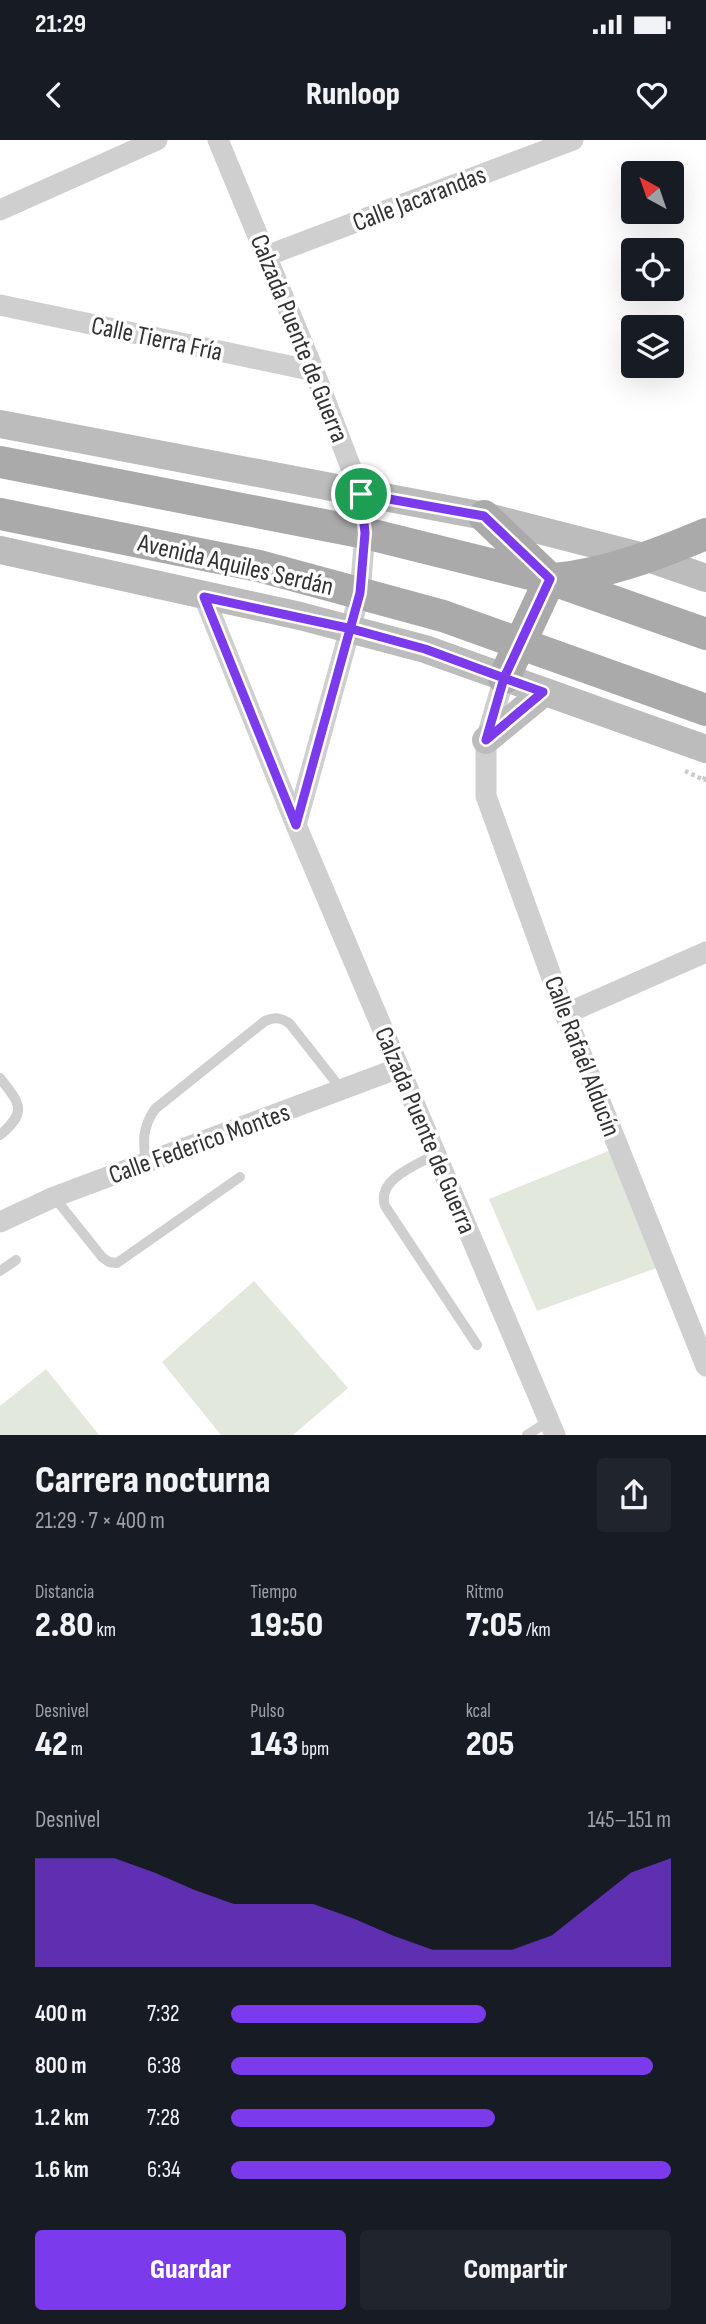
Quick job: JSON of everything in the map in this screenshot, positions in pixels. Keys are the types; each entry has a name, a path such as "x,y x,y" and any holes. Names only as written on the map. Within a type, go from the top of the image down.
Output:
{"main road":[{"name":"Avenida Aquiles Serdán","path":"0,462 365,533 550,579 706,634"},
{"name":"Avenida Aquiles Serdán","path":"0,514 259,566 443,616 706,710"},
{"path":"484,516 550,579 591,575 648,558 706,534"},
{"path":"504,678 550,579"}],"street":[{"path":"0,211 157,140"},
{"name":"Calzada Puente de Guerra","path":"218,140 314,371 361,494 365,533 360,593 296,825"},
{"name":"Calle Jacarandas","path":"266,256 573,140"},
{"name":"Calle Tierra Fría","path":"0,305 314,371"},
{"path":"0,424 484,516 648,558 706,578"},
{"name":"Avenida Aquiles Serdán","path":"0,550 120,574 204,597 352,629 425,649 706,749"},
{"name":"Calzada Puente de Guerra","path":"204,597 296,825 552,1428"},
{"name":"Calle Rafaél Alducín","path":"504,678 486,740 486,796 565,1014 706,1366"},
{"path":"486,740 543,692"},
{"path":"565,1014 706,952"},
{"name":"Calle Federico Montes","path":"0,1222 54,1197 400,1069"}],"lane":[{"path":"146,1163 143,1141 145,1125 155,1109 265,1021 283,1019 290,1024 342,1090"},
{"path":"0,1078 19,1108 18,1116 0,1135"},
{"path":"436,1154 391,1181 384,1188 382,1197 385,1206 477,1345"},
{"path":"54,1197 102,1256 109,1262 117,1263 240,1177"},
{"path":"0,1271 16,1260"},
{"path":"527,1435 552,1428"}],"shaded area":[{"path":"621,1146 665,1265 537,1311 489,1199"},
{"path":"254,1281 348,1388 293,1435 221,1435 162,1362"},
{"path":"46,1369 99,1435 0,1435 0,1406"}],"route":[{"path":"361,494 365,533 360,593 352,629 296,825 204,597 352,629 425,649 504,678 486,740 543,692 504,678 550,579 484,516 361,494"}]}
